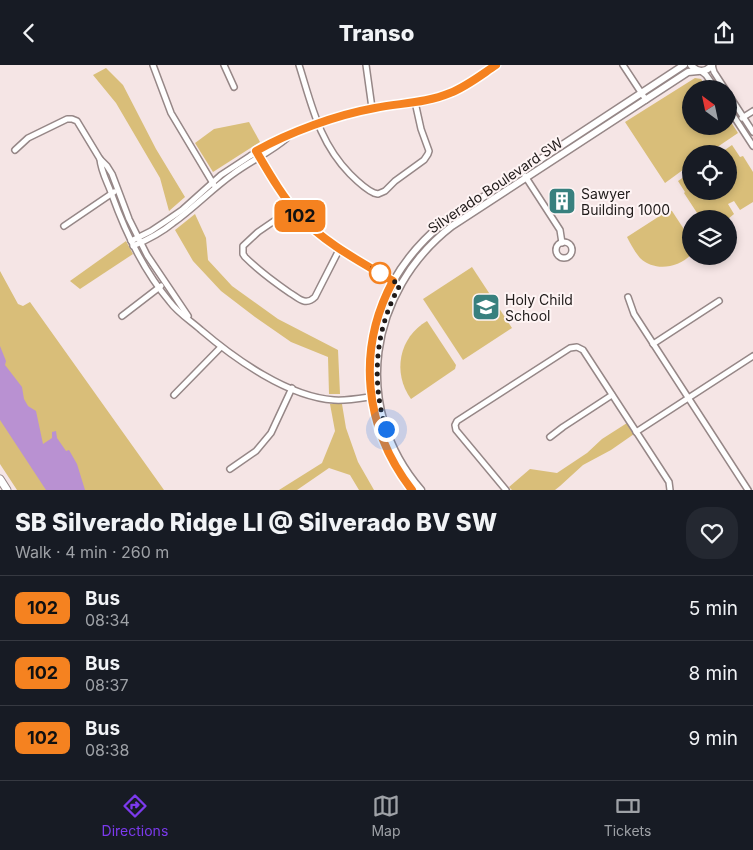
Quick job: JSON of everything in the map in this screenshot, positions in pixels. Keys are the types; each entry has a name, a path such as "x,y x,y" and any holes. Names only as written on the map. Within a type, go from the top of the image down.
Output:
{"main road":[{"path":"0,479 7,490"}],"street":[{"path":"154,65 178,127 214,185"},
{"path":"224,65 234,87"},
{"path":"299,65 317,124 331,151 343,167 361,184 378,194 424,160 428,154 429,151 421,129 415,102"},
{"path":"366,65 372,108"},
{"path":"132,244 155,235 174,223 214,185 234,173 275,141 350,113 432,99 450,93 463,87 496,65"},
{"path":"623,65 646,100"},
{"name":"Silverado Boulevard SW","path":"421,490 402,464 391,442 369,375 372,340 380,310 393,281 418,246 436,229 684,65"},
{"path":"691,65 706,75 710,80"},
{"path":"712,65 719,80"},
{"name":"Silverado Boulevard SW","path":"412,490 387,451 377,423 375,396 377,360 387,312 400,285 417,260 452,226 688,72 707,70 712,65"},
{"path":"738,109 753,132"},
{"path":"738,120 753,111"},
{"path":"15,150 31,136 67,119 75,120 100,159 107,166 129,219 147,255 191,321"},
{"path":"738,123 753,146"},
{"name":"Silverado Boulevard SW","path":"571,140 575,146"},
{"path":"258,154 278,188 293,208 318,233 400,285"},
{"path":"100,159 101,169 132,244 146,269 171,304 222,347 259,372 292,388 315,397 333,400 352,400 375,396"},
{"path":"522,171 560,231 562,243"},
{"path":"64,226 118,189"},
{"path":"293,208 258,232 244,246 243,254 259,270 276,284 299,298 304,301 310,301 315,297 340,248"},
{"path":"122,315 165,283"},
{"path":"628,297 634,314 748,490"},
{"path":"653,344 719,301"},
{"path":"174,395 222,347"},
{"path":"506,490 456,430 455,425 457,421 573,347 579,347 583,350 668,482 670,490"},
{"path":"636,432 753,356"},
{"path":"230,469 256,451 271,433 292,388"},
{"path":"550,437 612,395"}],"shaded area":[{"path":"106,68 123,85 156,149 185,197 169,211 160,178 116,103 93,75"},
{"path":"682,86 682,135 735,135 720,145 682,145 682,171 665,183 625,122"},
{"path":"249,122 260,142 213,172 195,143 214,129"},
{"path":"737,152 740,157 743,156 753,172 753,202 740,210 734,201 728,204 732,210 695,210 689,200 737,200"},
{"path":"682,178 682,187 678,181"},
{"path":"669,210 672,211 682,226 682,261 666,267 652,265 640,258 627,237"},
{"path":"195,214 206,238 208,260 232,286 278,319 338,350 340,394 329,394 328,357 291,342 255,317 221,291 193,261 175,230"},
{"path":"126,241 133,254 80,289 70,281"},
{"path":"472,267 512,328 463,360 423,299"},
{"path":"0,271 18,304 23,306 30,302 164,490 17,490 0,464"},
{"path":"427,321 456,365 455,369 411,399 405,389 402,378 401,356 410,336"},
{"path":"0,346 6,361 5,365 22,387 24,399 28,406 36,411 43,444 52,438 52,432 56,431 57,438 66,451 69,450 77,464 85,490 46,490 0,420"},
{"path":"330,404 342,404 346,428 358,462 374,490 359,490 350,475 329,468 297,490 279,490 322,463 335,431"},
{"path":"627,423 634,434 611,450 583,465 555,490 512,490 509,487 530,469 557,473 587,453 602,439"}],"bus line":[{"name":"102","path":"412,490 403,479 387,451 375,414 369,375 375,327 385,297 393,281 332,243 305,221 286,198 256,151 317,124 350,113 432,99 450,93 463,87 496,65"}],"place":[{"name":"Sawyer Building 1000","path":"562,201"},
{"name":"Holy Child School","path":"486,307"}],"route":[{"path":"380,273 372,268 400,285 387,312 377,360 378,395 386,429"}]}
